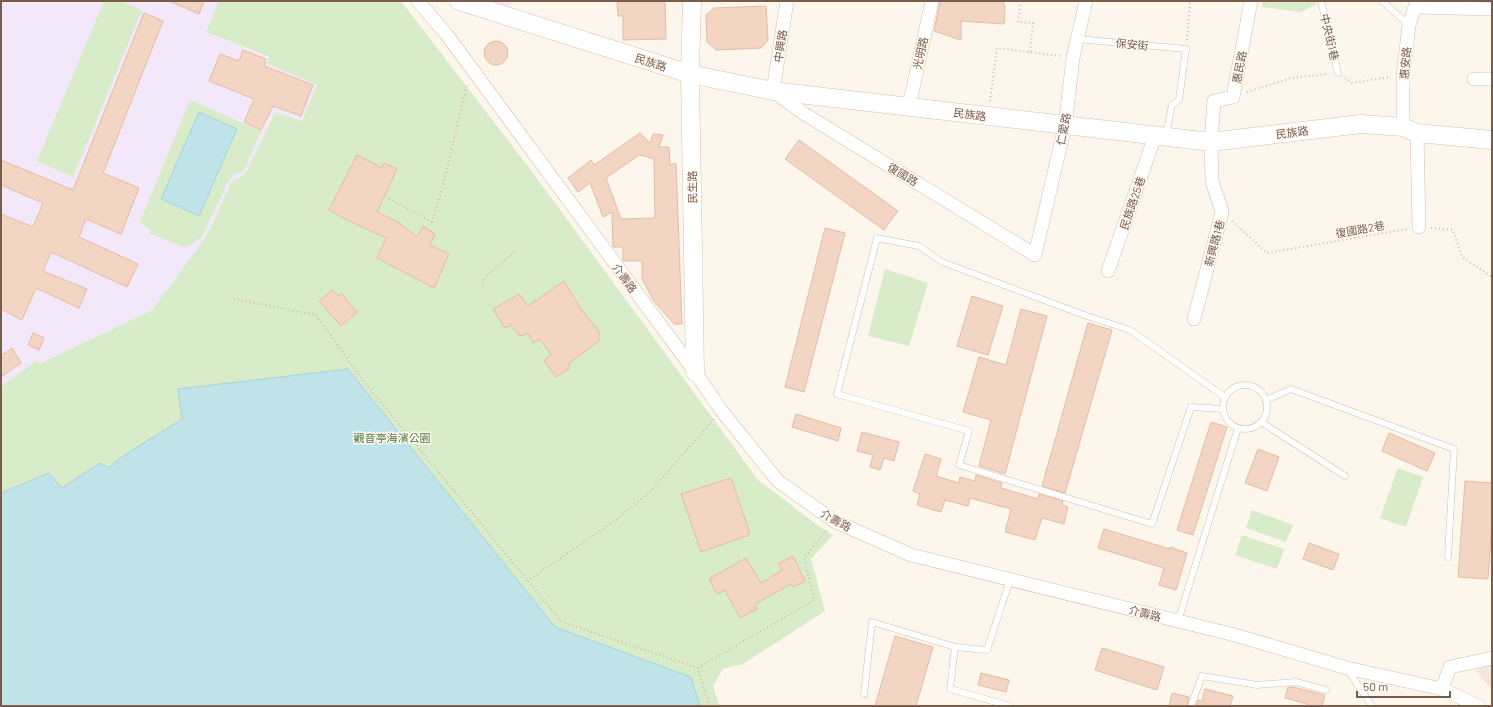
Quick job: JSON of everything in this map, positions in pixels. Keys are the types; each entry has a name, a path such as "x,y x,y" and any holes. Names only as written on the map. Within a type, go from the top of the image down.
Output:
{"street":[{"name":"介壽路","path":"418,1 447,35 695,372 721,410 778,481 834,521 911,555 1235,635 1347,668 1442,689 1478,706"},
{"name":"民族路","path":"459,1 690,74 773,91 1211,142 1361,124 1492,140"},
{"name":"民生路","path":"692,1 690,74 695,372"},
{"name":"中興路","path":"773,91 787,1"},
{"name":"光明路","path":"909,106 932,1"},
{"name":"仁愛路","path":"1035,255 1065,126 1073,58 1086,1"},
{"name":"惠民路","path":"1211,142 1214,100 1233,97 1251,1"},
{"name":"惠安路","path":"1416,4 1409,25 1403,75 1410,130 1419,227"},
{"path":"1416,4 1492,9"},
{"path":"1474,79 1492,79"},
{"name":"復國路","path":"773,91 803,113 1035,255"},
{"name":"民族路25巷","path":"1108,271 1161,137"},
{"name":"新興路1巷","path":"1194,319 1222,212 1212,181 1211,142"},
{"path":"1442,689 1450,667 1492,658"}],"lane":[{"name":"中央街1巷","path":"1322,1 1338,73"},
{"path":"1382,1 1409,25"},
{"name":"保安街","path":"1077,39 1186,49"},
{"path":"1161,137 1172,105 1180,100 1186,49"},
{"path":"1223,409 1191,407 1152,524 1095,508 959,465 969,431 837,394 877,238 919,246 942,262 1084,315 1130,330 1225,397"},
{"path":"1242,385 1256,388 1262,393 1266,400 1266,411 1261,422 1250,428 1238,428 1228,421 1223,409 1225,397 1235,387 1242,385"},
{"path":"1266,400 1291,389 1454,449 1448,557"},
{"path":"1261,422 1345,476"},
{"path":"1178,622 1238,428"},
{"path":"864,694 872,622 955,647 987,650 1010,580"},
{"path":"955,647 950,689 1010,706"},
{"path":"1347,668 1372,706"},
{"path":"1191,706 1202,676 1257,685 1296,682 1326,690"}],"path":[{"path":"1021,1 1018,22 1033,23 1030,53"},
{"path":"1186,49 1190,1"},
{"path":"988,116 997,48 1073,58"},
{"path":"1233,97 1291,78 1338,73 1352,83 1403,75"},
{"path":"389,199 432,222 442,190 468,82 477,77"},
{"name":"復國路2巷","path":"1222,212 1267,253 1419,227 1453,230 1462,257 1492,277"},
{"path":"482,287 486,276 516,251"},
{"path":"234,299 316,315 361,378 562,622 698,668 814,600 804,558 834,521"},
{"path":"527,581 616,520 652,490 721,410"},
{"path":"698,668 709,706"}],"shaded area":[{"path":"1,1 219,1 206,32 269,58 267,64 317,85 302,122 275,112 245,174 231,182 212,225 202,242 152,310 41,363 37,360 1,386"},
{"path":"493,1 513,1 510,8"},
{"path":"1492,663 1492,690 1475,671 1482,665"}],"green space":[{"path":"104,1 120,1 142,10 73,177 37,161"},
{"name":"觀音亭海濱公園","path":"219,1 401,1 533,173 758,480 833,535 811,559 825,611 743,664 723,669 713,686 720,706 1,706 1,386 37,360 41,363 152,310 202,242 212,225 231,182 245,174 275,112 302,121 317,85 267,64 269,57 206,32"},
{"path":"1263,1 1315,1 1316,4 1301,12 1262,7"},
{"path":"190,100 261,131 244,171 235,174 228,182 202,237 186,248 149,233 151,229 145,227 140,222"},
{"path":"885,269 928,283 909,346 868,336"},
{"path":"1398,468 1423,477 1406,527 1380,518"},
{"path":"1252,510 1293,525 1286,542 1246,528"},
{"path":"1242,535 1284,549 1277,569 1235,555"}],"water":[{"path":"199,112 237,129 199,216 161,199"},
{"path":"348,369 555,627 691,677 700,706 1,706 1,493 49,473 62,488 100,463 109,468 120,458 182,419 178,389"}],"building":[{"path":"169,1 204,1 199,14"},
{"path":"617,1 665,1 666,39 623,40 623,16 618,16"},
{"path":"940,1 1003,1 1005,7 1004,24 961,21 961,40 934,31"},
{"path":"766,6 768,40 761,48 716,50 707,42 706,15 714,8"},
{"path":"144,13 163,21 103,173 139,188 121,234 86,219 79,237 138,264 127,287 51,252 43,271 87,289 79,308 36,288 22,320 1,309 1,214 33,227 43,203 1,185 1,160 73,190"},
{"path":"496,41 505,44 508,53 505,62 496,65 487,62 484,53 487,44"},
{"path":"243,50 266,59 264,66 313,85 301,116 273,106 261,130 244,122 254,99 209,81 220,54 239,61"},
{"path":"640,133 650,143 653,134 663,135 659,147 669,147 670,165 676,163 682,324 674,324 653,300 642,279 642,261 623,261 623,247 613,247 612,212 603,217 590,183 578,192 568,178 591,160 594,165","holes":["639,155 654,159 655,218 621,219 606,178"]},
{"path":"799,140 898,211 884,230 785,159"},
{"path":"357,155 382,168 384,163 397,169 377,212 398,222 417,237 423,226 435,234 430,245 449,254 434,288 377,258 386,238 329,210"},
{"path":"825,228 845,233 804,392 785,387"},
{"path":"564,281 581,309 599,331 599,341 568,364 570,368 556,377 544,361 551,355 540,339 533,343 528,333 523,336 519,335 510,325 505,328 493,309 519,294 528,306"},
{"path":"332,290 338,296 341,293 357,312 341,326 319,301"},
{"path":"972,296 1003,306 988,355 957,346"},
{"path":"1021,309 1047,316 1005,474 979,466 991,420 963,412 979,357 1006,365"},
{"path":"1088,323 1112,330 1065,493 1042,486"},
{"path":"33,333 44,338 39,350 28,345"},
{"path":"12,348 21,363 1,377 1,356"},
{"path":"796,414 841,428 838,441 792,427"},
{"path":"1211,422 1227,427 1193,535 1177,530"},
{"path":"862,432 899,442 894,461 884,458 880,470 870,467 873,455 857,451"},
{"path":"1389,433 1435,453 1427,471 1382,451"},
{"path":"1258,449 1279,457 1267,491 1245,483"},
{"path":"925,454 941,459 936,476 959,483 960,477 975,481 976,475 1002,483 1001,488 1038,499 1039,494 1063,501 1062,505 1068,507 1064,524 1042,518 1035,540 1005,532 1011,509 970,498 968,506 945,500 941,512 917,505 920,494 913,491"},
{"path":"731,478 749,531 749,535 701,552 681,494"},
{"path":"1465,481 1492,483 1492,523 1488,579 1458,577"},
{"path":"1104,529 1187,553 1176,590 1159,585 1164,568 1098,548"},
{"path":"1309,543 1339,554 1333,570 1303,559"},
{"path":"793,556 805,581 793,587 791,584 755,604 757,609 740,618 725,590 717,594 709,579 746,558 761,583 782,570 778,564"},
{"path":"895,636 933,647 916,706 875,706"},
{"path":"1102,648 1164,667 1157,690 1095,670"},
{"path":"981,673 1009,680 1006,692 978,685"},
{"path":"1288,687 1325,695 1322,706 1306,706 1307,704 1285,698"},
{"path":"1205,689 1233,696 1230,706 1196,706 1198,700 1202,701"},
{"path":"1172,693 1189,697 1187,706 1169,706"}]}
